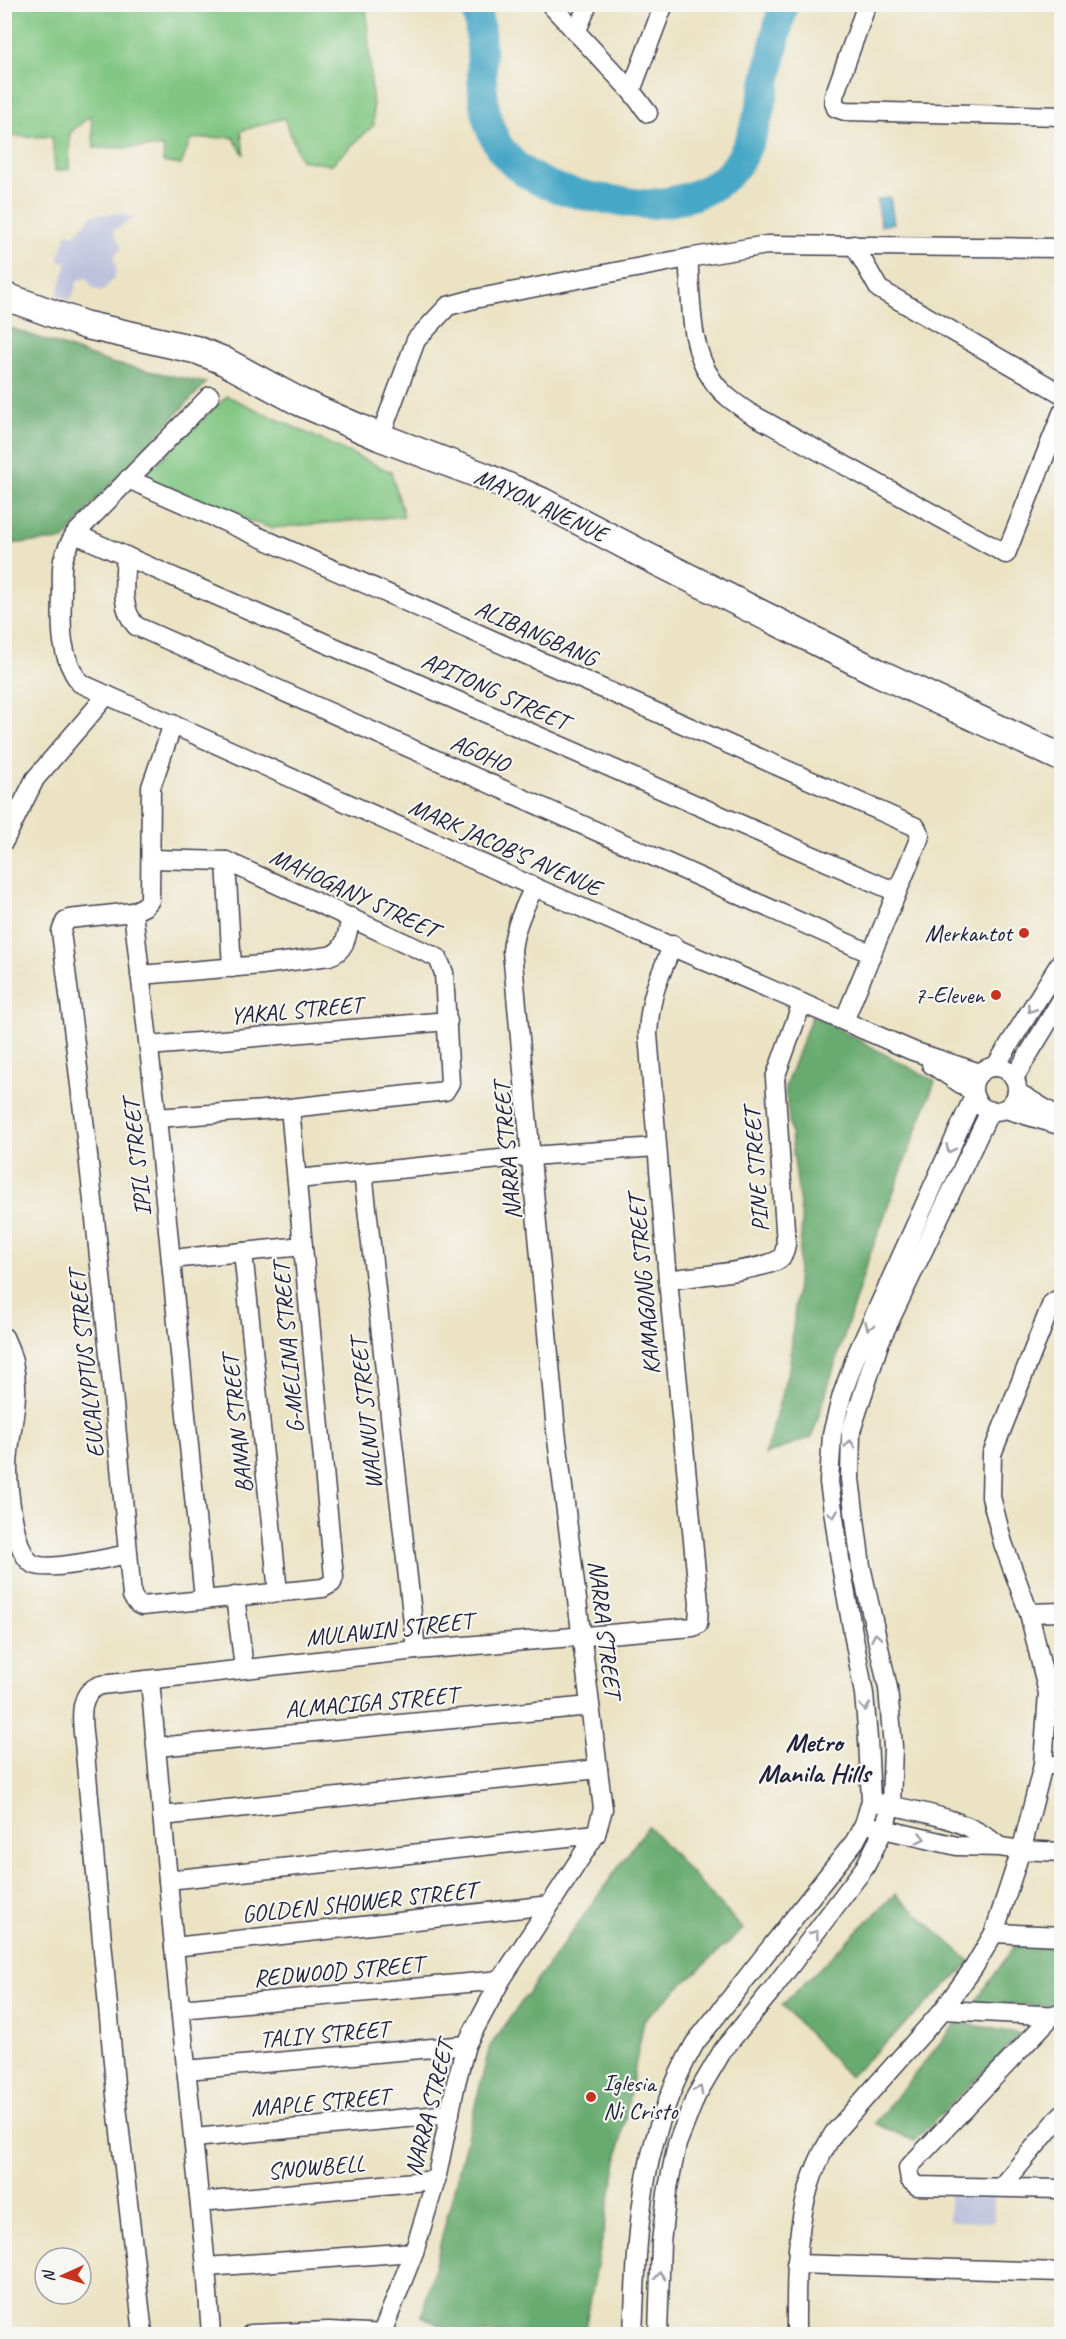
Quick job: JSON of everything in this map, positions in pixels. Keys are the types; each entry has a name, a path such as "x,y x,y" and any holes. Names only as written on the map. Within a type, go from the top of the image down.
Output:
{"main road":[{"name":"MAYON AVENUE","path":"4,296 85,325 197,350 222,360 300,402 380,437 541,501 877,672 1062,758"}],"street":[{"path":"550,4 631,91 648,113"},
{"path":"576,33 588,4"},
{"path":"631,91 664,4"},
{"path":"867,4 834,96 836,108 845,111 1062,116"},
{"path":"380,437 416,340 448,306 767,244 1062,248"},
{"path":"854,245 879,289 1062,394"},
{"path":"688,258 696,343 713,382 729,398 748,412 1006,554 1062,413"},
{"path":"75,534 210,396"},
{"name":"ALIBANGBANG","path":"128,479 916,827 920,835 896,892"},
{"name":"APITONG STREET","path":"75,534 896,892"},
{"name":"MARK JACOB'S AVENUE","path":"75,534 63,562 61,628 63,651 70,670 80,683 534,887 913,1051 987,1070"},
{"name":"AGOHO","path":"126,556 124,600 128,613 136,626 872,954"},
{"path":"4,841 35,779 107,695"},
{"path":"133,912 145,906 150,900 151,787 173,724"},
{"name":"MAHOGANY STREET","path":"152,859 226,861 438,958 444,973 450,1083 445,1091 290,1108 157,1118"},
{"path":"226,861 232,968"},
{"name":"NARRA STREET","path":"384,2334 414,2252 436,2180 466,2045 501,1980 596,1834 603,1809 556,1431 512,951 513,936 518,921 534,887"},
{"path":"844,1021 896,892"},
{"name":"EUCALYPTUS STREET","path":"133,912 69,919 65,922 61,932 105,1300 132,1596 142,1606 323,1588 332,1583"},
{"name":"IPIL STREET","path":"133,912 157,1118 204,1599"},
{"path":"140,975 232,968 335,954 345,944 351,917"},
{"name":"KAMAGONG STREET","path":"672,945 650,1005 648,1034 656,1147 699,1603 698,1624"},
{"path":"633,2334 638,2223 646,2170 660,2117 695,2043 855,1841 872,1801 864,1694 841,1566 829,1482 832,1434 842,1395 856,1356 974,1094 975,1080 987,1070 1062,960"},
{"path":"658,2334 661,2242 667,2193 677,2144 696,2096 723,2050 865,1868 884,1829 891,1805 893,1747 888,1688 861,1566 850,1479 851,1431 880,1341 998,1110 1011,1105 1016,1085 1062,999"},
{"name":"PINE STREET","path":"668,1280 757,1266 777,1261 784,1253 786,1244 775,1078 802,1003"},
{"name":"YAKAL STREET","path":"149,1046 448,1021"},
{"name":"MARK JACOB'S AVENUE","path":"913,1051 974,1094"},
{"path":"987,1070 1003,1068 1016,1085 1062,1119"},
{"path":"974,1094 984,1108 1062,1126"},
{"name":"G-MELINA STREET","path":"290,1108 334,1577 332,1583"},
{"path":"297,1179 531,1156 656,1147"},
{"name":"WALNUT STREET","path":"363,1172 416,1650"},
{"path":"171,1258 303,1246"},
{"name":"BANAN STREET","path":"243,1252 278,1592"},
{"path":"796,2334 796,2264 803,2205 822,2150 834,2133 943,2010 994,1933 1021,1850 1043,1765 1055,1693 1003,1543 991,1497 992,1454 1048,1311 1052,1303 1062,1297"},
{"path":"4,1336 15,1369 16,1394 8,1468 20,1547 28,1560 42,1567 128,1554"},
{"path":"235,1596 244,1668"},
{"path":"1029,1613 1062,1612"},
{"name":"MULAWIN STREET","path":"143,2334 117,2106 85,1753 82,1710 87,1693 101,1685 244,1668 416,1650 693,1627 698,1624"},
{"path":"150,1680 211,2334"},
{"name":"ALMACIGA STREET","path":"157,1746 590,1706"},
{"path":"1043,1765 1062,1766"},
{"path":"162,1816 598,1769"},
{"path":"872,1801 959,1822 987,1835 1000,1846"},
{"path":"864,1824 957,1846 1000,1846 1021,1850 1062,1852"},
{"path":"168,1880 596,1834"},
{"name":"GOLDEN SHOWER STREET","path":"174,1947 550,1905"},
{"path":"994,1933 1062,1936"},
{"name":"REDWOOD STREET","path":"180,2009 501,1980"},
{"path":"943,2010 1057,2015"},
{"path":"1057,2015 908,2168 910,2180 917,2186 1062,2189"},
{"name":"TALIY STREET","path":"186,2070 466,2045"},
{"name":"MAPLE STREET","path":"194,2138 450,2114"},
{"path":"1002,2186 1062,2114"},
{"name":"SNOWBELL","path":"200,2202 436,2180"},
{"path":"206,2267 414,2252"},
{"path":"796,2264 1062,2272"},
{"path":"251,2334 330,2331 384,2334"}],"shaded area":[{"path":"121,213 136,218 113,230 122,248 114,256 116,271 114,278 102,292 92,287 87,278 78,280 71,300 57,295 67,263 58,260 67,233 75,235 92,215"},
{"path":"949,2193 994,2193 994,2222 949,2221"}],"green space":[{"path":"4,5 366,5 374,125 331,165 301,160 284,118 241,131 244,155 233,137 191,139 181,165 163,162 164,147 94,148 91,115 70,133 69,169 55,171 52,137 8,136 5,132"},
{"path":"5,326 111,363 206,383 93,503 64,540 5,544"},
{"path":"227,396 391,472 404,516 271,528 227,514 144,476"},
{"path":"812,1015 935,1081 868,1260 812,1437 765,1455 790,1364 802,1223 785,1087"},
{"path":"648,1826 743,1929 644,2020 584,2334 457,2334 422,2316 490,2046"},
{"path":"895,1894 971,1962 849,2077 782,2005"},
{"path":"1017,1943 1061,1945 1061,2007 975,2002"},
{"path":"957,2022 1021,2034 914,2141 875,2123"}],"water":[{"path":"890,197 894,223 881,226 877,200"}],"waterway":[{"path":"475,4 481,39 485,110 497,143 507,157 520,169 551,186 586,196 640,204 678,200 703,192 725,178 734,169 749,141 762,103 784,4"}],"place":[{"name":"Merkantot","path":"1024,933"},
{"name":"7-Eleven","path":"996,995"},
{"name":"Iglesia Ni Cristo","path":"591,2097"}],"district":[{"name":"Metro Manila Hills","path":"814,1758"}]}
